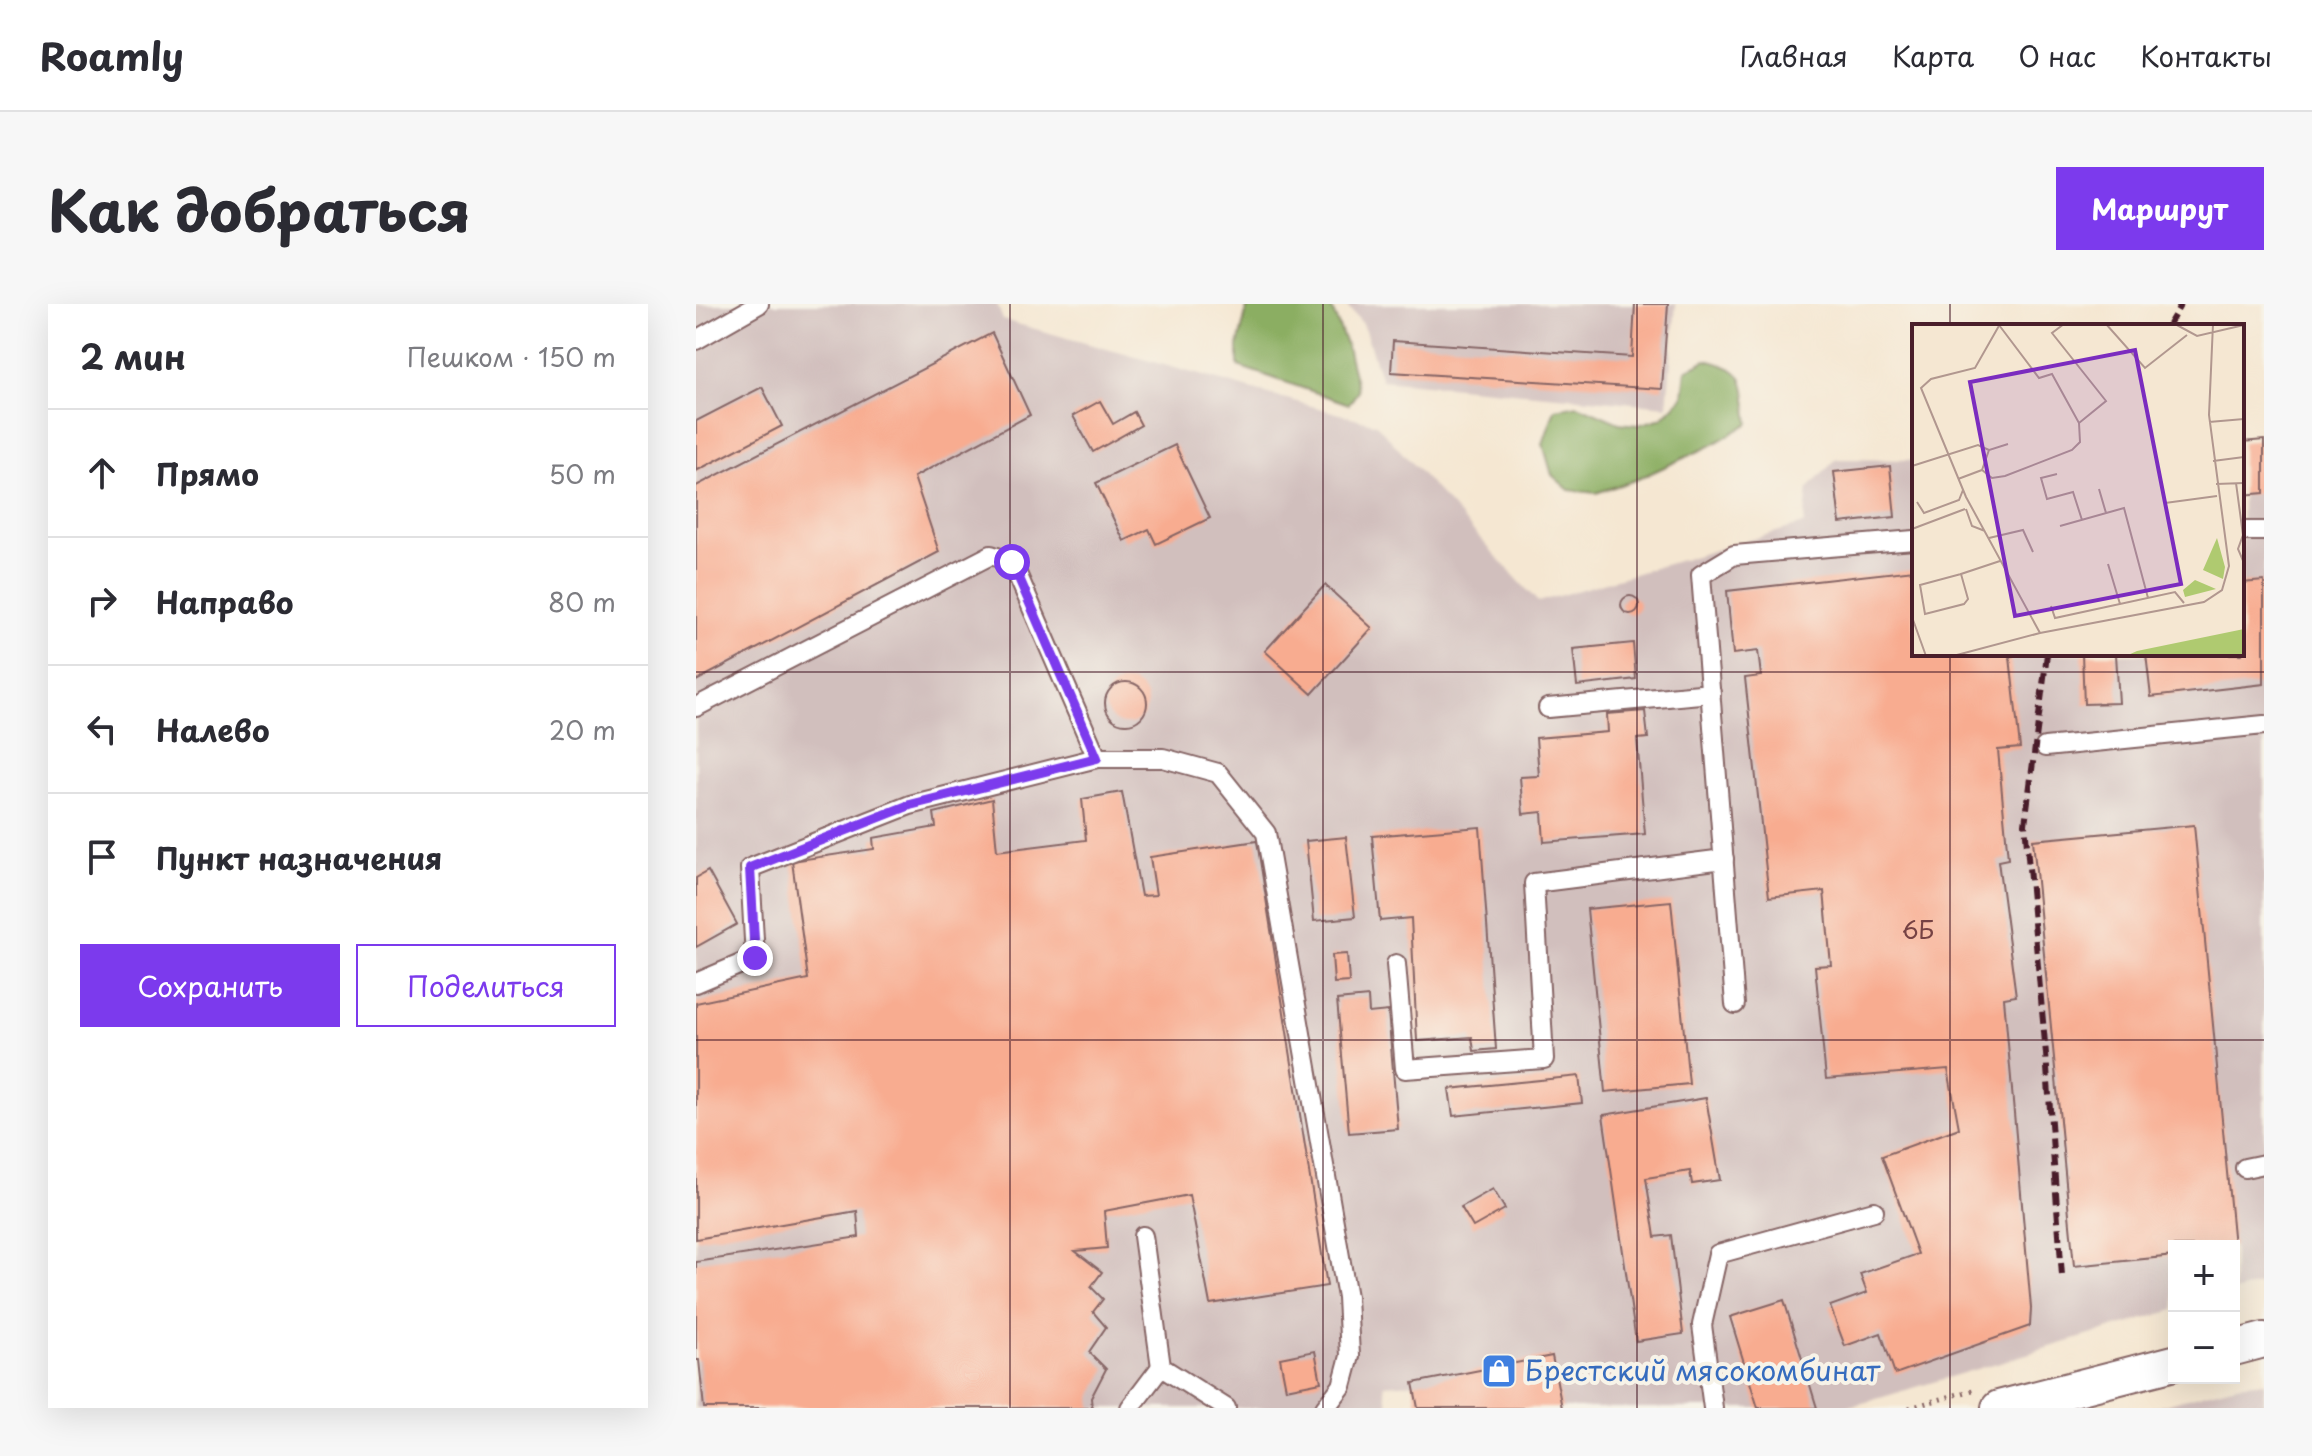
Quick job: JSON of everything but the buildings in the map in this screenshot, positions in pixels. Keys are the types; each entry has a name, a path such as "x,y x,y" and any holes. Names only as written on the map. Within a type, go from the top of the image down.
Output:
{"street":[{"path":"2240,1346 2264,1340"},
{"path":"1999,1408 2168,1365"}],"lane":[{"path":"696,340 759,304"},
{"path":"1735,1004 1701,575 1734,555 1912,540"},
{"path":"696,707 991,555 1012,562 1097,758"},
{"path":"1548,708 1711,693"},
{"path":"2045,747 2264,725"},
{"path":"696,983 755,958 750,868 910,805 1097,758 1163,758 1218,773 1266,833 1347,1297 1350,1356 1342,1386 1325,1408"},
{"path":"1396,964 1405,1069 1544,1059 1534,883 1724,859"},
{"path":"2245,1168 2264,1164"},
{"path":"1713,1408 1702,1325 1718,1254 1874,1211"},
{"path":"1130,1408 1161,1367 1143,1236"},
{"path":"1161,1367 1226,1408"}],"shaded area":[{"path":"696,304 997,304 1003,320 1376,424 1538,602 1804,524 1808,489 1836,459 1912,460 1912,656 2244,656 2244,442 2264,440 2264,1283 2240,1290 2240,1240 2168,1240 2168,1312 1839,1408 1418,1408 1413,1383 1384,1385 1389,1408 696,1408"},
{"path":"1345,304 1676,304 1667,406 1381,380 1363,324"},
{"path":"2264,1382 2264,1408 2150,1408 2236,1385"}],"green space":[{"path":"1248,304 1330,304 1347,347 1358,391 1349,404 1238,366 1238,346"},
{"path":"1706,360 1731,368 1738,374 1745,388 1749,423 1710,446 1638,479 1596,493 1569,490 1552,475 1543,444 1555,409 1578,405 1619,423 1638,425 1662,418 1683,397 1686,370"}],"railway":[{"path":"2169,324 2181,304"},
{"path":"2047,656 2025,824 2062,1276"}],"place":[{"name":"Брестский мясокомбинат","path":"1499,1371"}],"route":[{"path":"755,958 750,868 910,805 1097,758 1012,562"}]}
